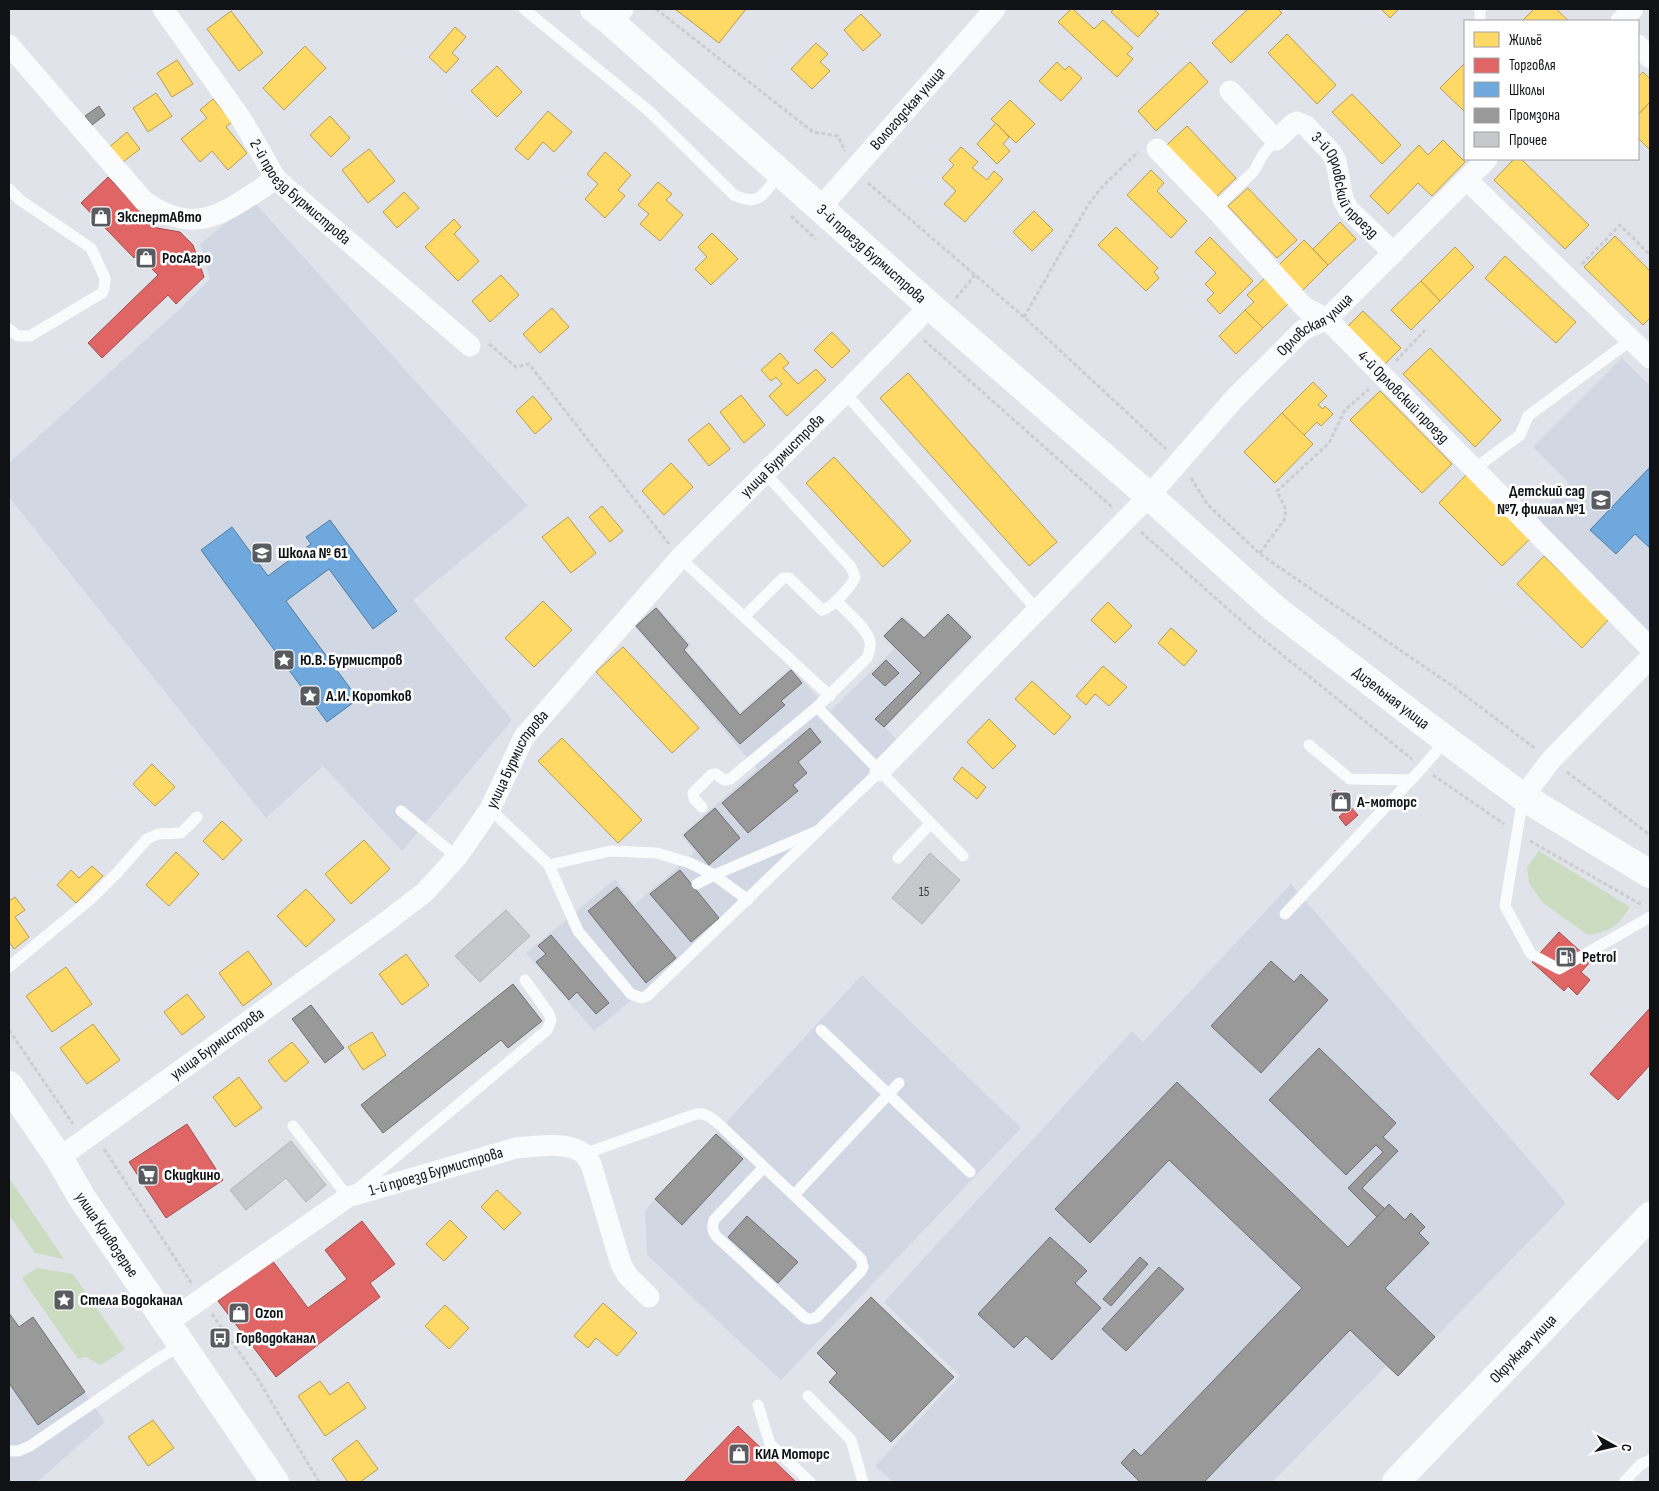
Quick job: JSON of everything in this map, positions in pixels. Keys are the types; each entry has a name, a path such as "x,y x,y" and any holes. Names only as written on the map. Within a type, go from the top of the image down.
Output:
{"main road":[{"name":"3-й проезд Бурмистрова","path":"609,13 772,182 821,207 930,306 1149,496"},
{"name":"Дизельная улица","path":"1149,496 1274,608 1446,740 1523,797 1650,874"},
{"name":"улица Кривозерье","path":"9,1085 59,1158 82,1198 275,1482"},
{"name":"Окружная улица","path":"1396,1482 1647,1225"}],"street":[{"name":"2-й проезд Бурмистрова","path":"163,9 242,120 276,179 470,346"},
{"name":"Вологодская улица","path":"821,207 995,9"},
{"path":"1622,20 1633,9"},
{"path":"9,45 144,201 165,214 190,220 210,218 221,214 276,179"},
{"path":"1639,46 1650,58"},
{"path":"1230,91 1276,140"},
{"name":"3-й Орловский проезд","path":"1276,140 1293,124 1298,122 1306,126 1330,151 1336,161 1343,200 1348,209 1394,253"},
{"name":"4-й Орловский проезд","path":"1157,149 1215,209 1304,308 1327,319 1650,648"},
{"name":"Орловская улица","path":"1149,496 1234,399 1302,330 1327,319 1486,160"},
{"path":"1467,180 1650,358"},
{"name":"улица Бурмистрова","path":"59,1158 425,892 457,857 490,809 524,738 680,558 930,306"},
{"path":"880,771 1149,496"},
{"path":"1523,797 1550,760 1650,658"},
{"name":"1-й проезд Бурмистрова","path":"175,1334 348,1197 516,1148 540,1145 563,1146 584,1154"},
{"path":"584,1154 591,1164 621,1264 627,1275 649,1297"}],"lane":[{"path":"524,9 649,111 729,191 739,197 753,200 757,199 772,182"},
{"path":"1215,209 1256,169 1264,153 1276,140"},
{"path":"9,189 20,200 91,248 106,284 102,293 30,336 18,336 9,329"},
{"path":"1474,469 1520,435 1528,416 1631,340"},
{"path":"845,393 1038,611"},
{"path":"744,617 785,577 789,578 820,609 827,609 836,601 853,583 855,577 854,572 765,473"},
{"path":"680,558 830,696"},
{"path":"702,807 694,799 693,794 711,775 716,774 724,780 730,779 830,696 867,658 870,640 865,631 836,601"},
{"path":"817,707 963,856"},
{"path":"1285,914 1446,740"},
{"path":"1309,745 1350,779 1411,780"},
{"path":"490,809 549,865 578,930 632,994 636,997 647,996 880,771"},
{"path":"1523,797 1505,906 1531,954 1559,969 1650,917"},
{"path":"401,811 457,857"},
{"path":"9,967 93,897 118,873 148,839 158,834 181,833 197,817"},
{"path":"898,858 931,823"},
{"path":"698,884 714,875 820,830"},
{"path":"549,865 610,851 649,852 672,857 714,875 748,900"},
{"path":"293,1126 348,1197 547,1030 551,1020 549,1014 525,980"},
{"path":"821,1030 970,1172"},
{"path":"794,1195 898,1083"},
{"path":"584,1154 701,1113 708,1115 722,1127 862,1259 861,1271 812,1319 804,1316 716,1236 713,1231 714,1220 764,1167"},
{"path":"9,1451 18,1451 30,1446 153,1362 175,1334"},
{"path":"808,1396 851,1440 860,1481"},
{"path":"758,1405 770,1444 810,1482"},
{"path":"1624,1482 1640,1465 1650,1460"}],"path":[{"path":"656,9 813,132 838,136 853,170 1024,317 1180,461 1208,505 1260,554 1454,687 1650,835"},
{"path":"1024,317 1088,205 1101,188 1141,149 1151,146 1157,149"},
{"path":"772,182 822,244"},
{"path":"1568,279 1620,225 1650,255"},
{"path":"1260,554 1284,520 1286,510 1277,491 1329,443 1345,410 1383,376 1425,330"},
{"path":"470,346 478,336 516,367 529,364 680,558"},
{"path":"9,1030 84,1139"}],"shaded area":[{"name":"Школа № 61","path":"253,201 528,506 413,600 512,720 402,851 323,766 266,818 9,497 9,463 180,309 210,279 200,244"},
{"name":"Детский сад №7, филиал №1","path":"1622,358 1650,386 1650,632 1536,517 1569,483 1533,447"},
{"path":"656,606 691,645 686,650 740,712 791,668 830,711 894,649 882,636 902,615 924,636 948,612 974,637 885,727 900,743 678,962 594,1031 526,953 615,879 635,904 695,852 681,835 757,769 634,625"},
{"path":"1291,884 1566,1203 1398,1376 1386,1366 1272,1482 893,1482 875,1466 960,1376 884,1302 1132,1031 1143,1042"},
{"path":"862,975 1021,1128 781,1380 647,1255 645,1210"},
{"path":"9,1313 19,1327 33,1317 105,1422 37,1482 9,1482"}],"green space":[{"path":"1539,851 1630,907 1613,927 1588,935 1543,903 1529,883 1527,867"},
{"path":"9,1178 64,1259 35,1253 9,1215"},
{"path":"37,1268 73,1274 125,1349 101,1365 86,1357 78,1359 23,1280 23,1277"}],"building: Жильё":[{"path":"675,9 746,9 719,43"},
{"path":"1071,9 1094,29 1103,20 1133,48 1127,54 1133,59 1117,77 1058,22"},
{"path":"1114,9 1153,9 1159,14 1138,37 1111,12"},
{"path":"1248,9 1278,9 1282,13 1231,63 1212,43"},
{"path":"1381,9 1399,9 1390,18"},
{"path":"1534,9 1556,9 1568,20 1523,20"},
{"path":"231,11 263,53 239,71 207,29"},
{"path":"861,14 881,35 863,51 844,30"},
{"path":"455,27 466,37 452,53 459,59 446,73 429,57"},
{"path":"1287,34 1336,85 1317,104 1268,53"},
{"path":"816,43 828,54 820,62 830,71 812,89 791,69"},
{"path":"305,46 326,68 284,110 263,88"},
{"path":"177,60 193,84 172,97 157,73"},
{"path":"1057,62 1065,70 1069,66 1082,78 1061,101 1039,81"},
{"path":"1190,62 1208,82 1156,131 1138,111"},
{"path":"1464,64 1464,111 1440,88"},
{"path":"497,66 522,92 497,117 471,91"},
{"path":"1643,72 1650,79 1650,102 1639,114 1639,76"},
{"path":"156,93 172,116 148,132 133,108"},
{"path":"1352,94 1401,145 1382,164 1332,112"},
{"path":"213,99 232,122 226,127 247,153 228,170 212,151 200,162 181,139 207,118 200,110"},
{"path":"1010,100 1035,124 1016,143 991,119"},
{"path":"1650,102 1650,150 1639,139 1639,114"},
{"path":"548,111 572,132 554,152 543,142 528,160 515,149"},
{"path":"330,116 350,138 331,157 310,135"},
{"path":"996,123 1009,137 1003,144 1010,151 997,164 977,144"},
{"path":"1187,126 1236,178 1216,197 1167,145"},
{"path":"127,132 140,149 119,165 107,149"},
{"path":"1443,140 1465,162 1432,196 1418,183 1388,214 1370,196 1419,145 1428,155"},
{"path":"961,147 978,162 972,168 987,180 994,171 1003,179 965,222 944,204 956,191 942,178 954,165 949,160"},
{"path":"369,149 395,181 368,203 342,170"},
{"path":"605,152 631,175 618,190 625,196 605,218 585,199 598,184 587,174"},
{"path":"1513,160 1522,160 1589,225 1565,249 1494,180"},
{"path":"1151,170 1164,183 1157,191 1187,221 1171,238 1127,195"},
{"path":"658,182 672,194 666,200 683,215 660,241 640,224 649,214 638,205"},
{"path":"1248,188 1297,240 1277,258 1228,206"},
{"path":"404,192 419,208 397,228 383,212"},
{"path":"1034,211 1053,230 1032,251 1013,232"},
{"path":"454,219 461,227 454,234 479,261 458,281 425,247"},
{"path":"1340,222 1356,239 1328,265 1313,249"},
{"path":"1116,227 1158,268 1154,272 1159,278 1146,291 1098,245"},
{"path":"712,233 738,259 711,285 695,269 707,257 698,247"},
{"path":"1615,236 1650,271 1650,318 1643,325 1584,267"},
{"path":"1210,237 1253,281 1220,314 1207,300 1214,293 1205,284 1216,273 1195,252"},
{"path":"1304,240 1328,265 1302,291 1278,266"},
{"path":"1455,247 1474,267 1440,301 1421,281"},
{"path":"1505,256 1576,322 1556,343 1485,278"},
{"path":"501,275 519,295 490,322 472,301"},
{"path":"1267,276 1291,301 1263,328 1245,310 1254,302 1247,295"},
{"path":"1421,281 1440,301 1411,330 1391,310"},
{"path":"552,308 569,327 540,353 523,334"},
{"path":"1245,310 1263,328 1236,354 1219,336"},
{"path":"1363,311 1401,348 1384,365 1346,328"},
{"path":"832,332 850,351 832,368 814,350"},
{"path":"1430,348 1501,420 1475,447 1403,374"},
{"path":"780,353 789,363 783,368 798,384 816,369 826,380 787,416 769,396 782,384 776,377 771,381 761,370"},
{"path":"908,373 1057,542 1029,566 880,398"},
{"path":"1313,382 1327,396 1318,405 1323,409 1325,406 1333,414 1321,426 1317,422 1304,435 1282,413"},
{"path":"1380,391 1452,464 1422,493 1350,420"},
{"path":"741,395 765,425 744,443 720,412"},
{"path":"533,396 552,419 535,434 516,411"},
{"path":"1282,413 1313,444 1275,483 1244,452"},
{"path":"709,423 730,449 709,466 688,440"},
{"path":"834,457 911,541 883,567 806,483"},
{"path":"671,463 693,487 664,515 642,491"},
{"path":"1466,475 1530,539 1502,566 1439,503"},
{"path":"602,506 623,531 610,542 589,517"},
{"path":"568,517 596,553 571,573 542,537"},
{"path":"1544,556 1609,619 1582,648 1517,584"},
{"path":"543,601 572,630 534,667 505,638"},
{"path":"1108,602 1132,626 1115,643 1091,620"},
{"path":"1171,628 1197,651 1184,666 1158,643"},
{"path":"623,647 699,728 672,753 596,672"},
{"path":"1103,666 1127,687 1109,706 1095,694 1086,705 1076,696"},
{"path":"1032,681 1071,717 1054,735 1015,699"},
{"path":"989,719 1016,746 993,769 967,742"},
{"path":"562,738 642,820 618,843 538,761"},
{"path":"152,764 175,787 155,806 133,784"},
{"path":"962,767 986,787 977,799 953,779"},
{"path":"222,821 242,840 223,860 203,841"},
{"path":"364,840 390,869 351,904 325,874"},
{"path":"176,852 199,874 169,906 146,885"},
{"path":"92,866 103,876 76,903 57,885 71,870 79,878"},
{"path":"306,889 335,920 306,947 277,916"},
{"path":"15,897 25,910 15,917 29,937 14,949 9,944 9,901"},
{"path":"248,951 272,984 243,1006 219,973"},
{"path":"406,954 429,985 402,1005 379,974"},
{"path":"66,967 92,1004 52,1032 26,996"},
{"path":"187,994 205,1017 182,1035 164,1012"},
{"path":"93,1024 120,1060 87,1084 60,1048"},
{"path":"372,1032 386,1055 363,1070 348,1047"},
{"path":"292,1042 309,1062 285,1082 268,1061"},
{"path":"239,1077 262,1108 235,1127 213,1097"},
{"path":"497,1190 521,1213 504,1230 481,1207"},
{"path":"450,1220 467,1237 444,1261 426,1244"},
{"path":"603,1303 637,1333 617,1356 596,1338 588,1348 574,1336"},
{"path":"445,1305 469,1328 449,1349 425,1326"},
{"path":"320,1381 330,1395 348,1382 366,1408 325,1436 298,1396"},
{"path":"153,1420 174,1448 148,1466 128,1437"},
{"path":"357,1440 378,1469 360,1482 348,1482 332,1459"}],"building: Торговля":[{"path":"108,177 157,228 180,232 193,245 204,277 176,304 168,295 102,358 88,343 158,275 137,254 134,258 81,203"},
{"path":"1335,790 1358,815 1346,826 1339,817 1344,812 1330,795"},
{"path":"1559,932 1591,961 1581,972 1590,980 1577,995 1568,986 1564,991 1532,962"},
{"path":"1650,1008 1650,1065 1618,1100 1590,1074"},
{"path":"187,1124 223,1180 166,1218 129,1162"},
{"path":"362,1221 395,1264 370,1283 380,1297 276,1377 218,1301 272,1260 308,1308 347,1279 325,1250"},
{"name":"КИА Моторс","path":"738,1426 796,1482 684,1482"}],"building: Школы":[{"path":"1650,467 1650,548 1635,534 1616,554 1590,530"},
{"path":"330,520 397,611 373,629 329,569 286,601 358,699 327,722 201,550 232,527 268,576 311,544 306,537"}],"building: Промзона":[{"path":"99,106 105,115 92,125 85,116"},
{"path":"656,608 688,645 684,650 740,715 791,670 802,683 781,701 785,705 740,744 636,626"},
{"path":"948,614 971,637 884,727 875,719 921,673 884,636 902,618 924,638"},
{"path":"886,660 899,673 885,686 872,674"},
{"path":"810,728 821,742 798,762 807,773 793,785 798,791 748,833 722,803"},
{"path":"715,808 740,838 709,865 684,835"},
{"path":"680,870 719,918 691,942 650,894"},
{"path":"617,887 676,958 646,983 588,911"},
{"path":"551,935 609,1003 596,1014 577,992 569,1000 536,962 546,954 538,946"},
{"path":"1271,961 1294,982 1301,974 1328,1000 1261,1073 1211,1026"},
{"path":"513,984 542,1021 508,1048 501,1040 383,1133 361,1105"},
{"path":"311,1005 344,1048 325,1063 292,1019"},
{"path":"1319,1048 1396,1123 1383,1137 1398,1151 1362,1188 1385,1209 1377,1217 1348,1188 1383,1152 1376,1145 1346,1175 1269,1100"},
{"path":"1177,1082 1348,1247 1389,1204 1405,1220 1411,1213 1425,1227 1419,1233 1429,1243 1385,1288 1435,1337 1398,1376 1350,1330 1204,1482 1140,1482 1121,1463 1134,1449 1141,1456 1302,1288 1169,1160 1090,1243 1055,1209"},
{"path":"716,1134 743,1159 682,1225 655,1199"},
{"path":"747,1216 798,1262 778,1283 728,1237"},
{"path":"1050,1237 1087,1271 1075,1283 1101,1308 1052,1360 1026,1336 1014,1348 978,1314"},
{"path":"1140,1257 1148,1264 1111,1306 1103,1299"},
{"path":"1159,1267 1184,1289 1126,1351 1102,1329"},
{"path":"871,1297 954,1377 891,1442 829,1382 837,1373 817,1353"},
{"path":"9,1313 19,1327 33,1317 85,1392 38,1425 9,1383"}],"building: Прочее":[{"path":"930,853 960,880 922,924 892,898"},
{"path":"506,910 530,936 480,982 455,956"},
{"path":"291,1141 326,1185 306,1202 286,1178 246,1210 230,1190"}],"place":[{"name":"ЭкспертАвто","path":"101,217"},
{"name":"РосАгро","path":"146,258"},
{"name":"Детский сад №7, филиал №1","path":"1601,500"},
{"name":"Школа № 61","path":"262,553"},
{"name":"Ю.В. Бурмистров","path":"284,660"},
{"name":"А.И. Коротков","path":"310,696"},
{"name":"А-моторс","path":"1341,802"},
{"name":"Petrol","path":"1566,957"},
{"name":"Скидкино","path":"148,1175"},
{"name":"Стела Водоканал","path":"64,1300"},
{"name":"Ozon","path":"239,1313"},
{"name":"Горводоканал","path":"220,1338"},
{"name":"КИА Моторс","path":"739,1454"}]}
